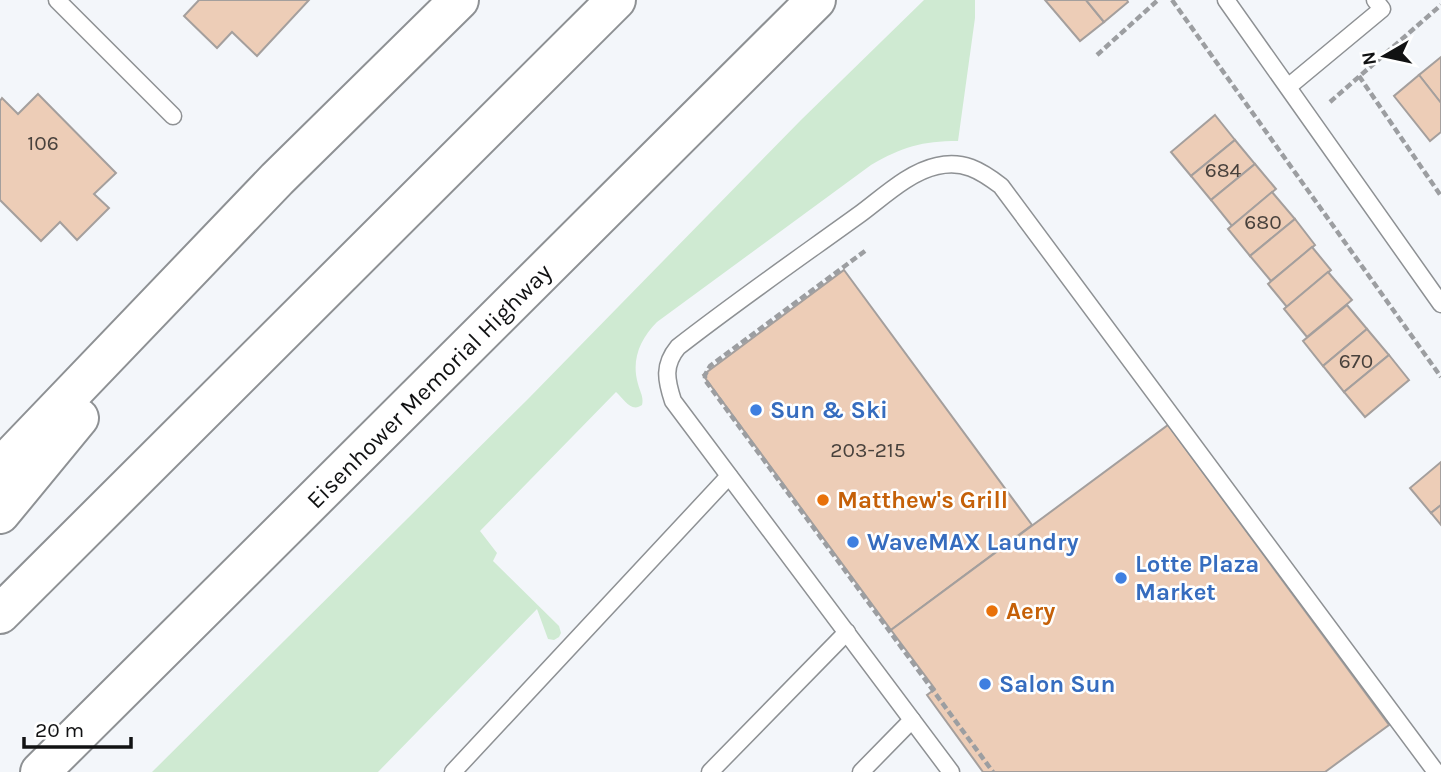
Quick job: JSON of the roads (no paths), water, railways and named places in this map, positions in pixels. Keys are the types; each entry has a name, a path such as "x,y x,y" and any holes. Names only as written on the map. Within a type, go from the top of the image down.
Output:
{"highway":[{"path":"0,468 277,179 459,0"},
{"path":"0,614 616,0"},
{"name":"Eisenhower Memorial Highway","path":"40,772 817,0"},
{"path":"0,514 277,179"}],"lane":[{"path":"57,0 173,116"},
{"path":"1226,0 1441,304"},
{"path":"1288,87 1382,9 1375,0"},
{"path":"951,772 673,401 666,377 667,366 678,347 917,173 936,166 961,164 980,170 1001,186 1436,772"},
{"path":"453,772 729,476"},
{"path":"710,772 846,632"},
{"path":"861,772 912,720"}],"place":[{"name":"Sun & Ski","path":"756,410"},
{"name":"Matthew's Grill","path":"823,500"},
{"name":"WaveMAX Laundry","path":"853,542"},
{"name":"Lotte Plaza Market","path":"1121,578"},
{"name":"Aery","path":"992,611"},
{"name":"Salon Sun","path":"985,684"}]}
